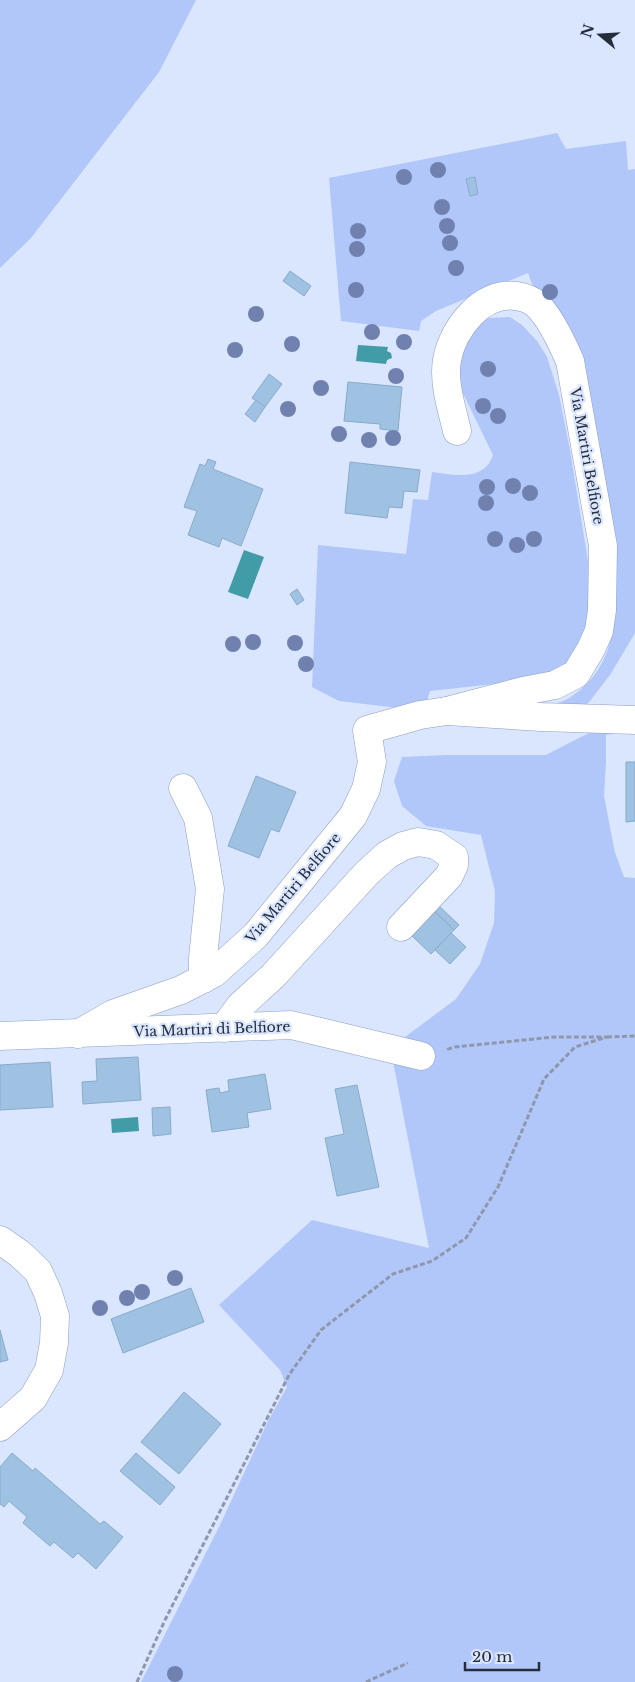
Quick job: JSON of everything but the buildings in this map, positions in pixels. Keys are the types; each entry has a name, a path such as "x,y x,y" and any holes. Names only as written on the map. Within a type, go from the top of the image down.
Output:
{"street":[{"name":"Via Martiri Belfiore","path":"78,1034 113,1014 181,990 214,973 256,935 353,816 366,789 372,762 367,730 420,715 447,711 523,691 555,685 576,674 598,631 602,610 603,546 570,361 559,336 538,305 521,297 504,295 476,308 466,318 454,338 447,360 447,386 457,432"},
{"name":"Via Martiri Belfiore","path":"447,711 635,720"},
{"path":"183,788 198,818 210,889 203,958 203,979"},
{"path":"224,1028 240,1006 274,976 367,873 387,855 403,846 418,842 436,845 454,857 454,865 449,876 401,927"},
{"name":"Via Martiri di Belfiore","path":"0,1036 291,1025 421,1056"},
{"path":"0,1240 20,1254 38,1271 48,1293 54,1316 54,1343 49,1370 34,1398 0,1427"}],"path":[{"path":"421,1056 455,1047 555,1037 635,1036"},
{"path":"137,1682 165,1620 289,1375 321,1330 393,1274 432,1261 466,1238 498,1188 544,1080 576,1047 607,1037"},
{"path":"366,1682 408,1663"}],"shaded area":[{"path":"0,0 196,0 159,72 31,238 0,268"},
{"path":"557,133 566,149 626,141 628,170 635,169 635,633 610,675 583,710 524,711 549,706 567,699 580,690 593,677 603,662 609,645 613,628 616,591 614,555 537,297 528,273 436,311 421,321 419,331 341,321 329,178"},
{"path":"510,317 522,325 537,341 547,357 559,395 592,586 583,644 565,669 522,681 430,691 424,711 339,701 312,687 318,545 406,554 413,499 428,500 432,472 467,475 476,473 489,464 493,455 456,379 454,361 475,328 489,318"},
{"path":"358,345 388,347 387,351 391,353 392,358 387,360 386,364 356,361"},
{"path":"244,550 264,557 248,599 228,592"},
{"path":"635,709 623,732 606,735 604,796 615,853 624,877 635,878 635,1682 141,1682 220,1525 269,1419 287,1387 280,1370 219,1305 312,1220 429,1248 392,1056 405,1037 456,999 480,964 494,923 495,891 481,835 426,826 402,806 394,781 402,757 546,755"},
{"path":"138,1117 139,1131 112,1133 111,1119"}]}
